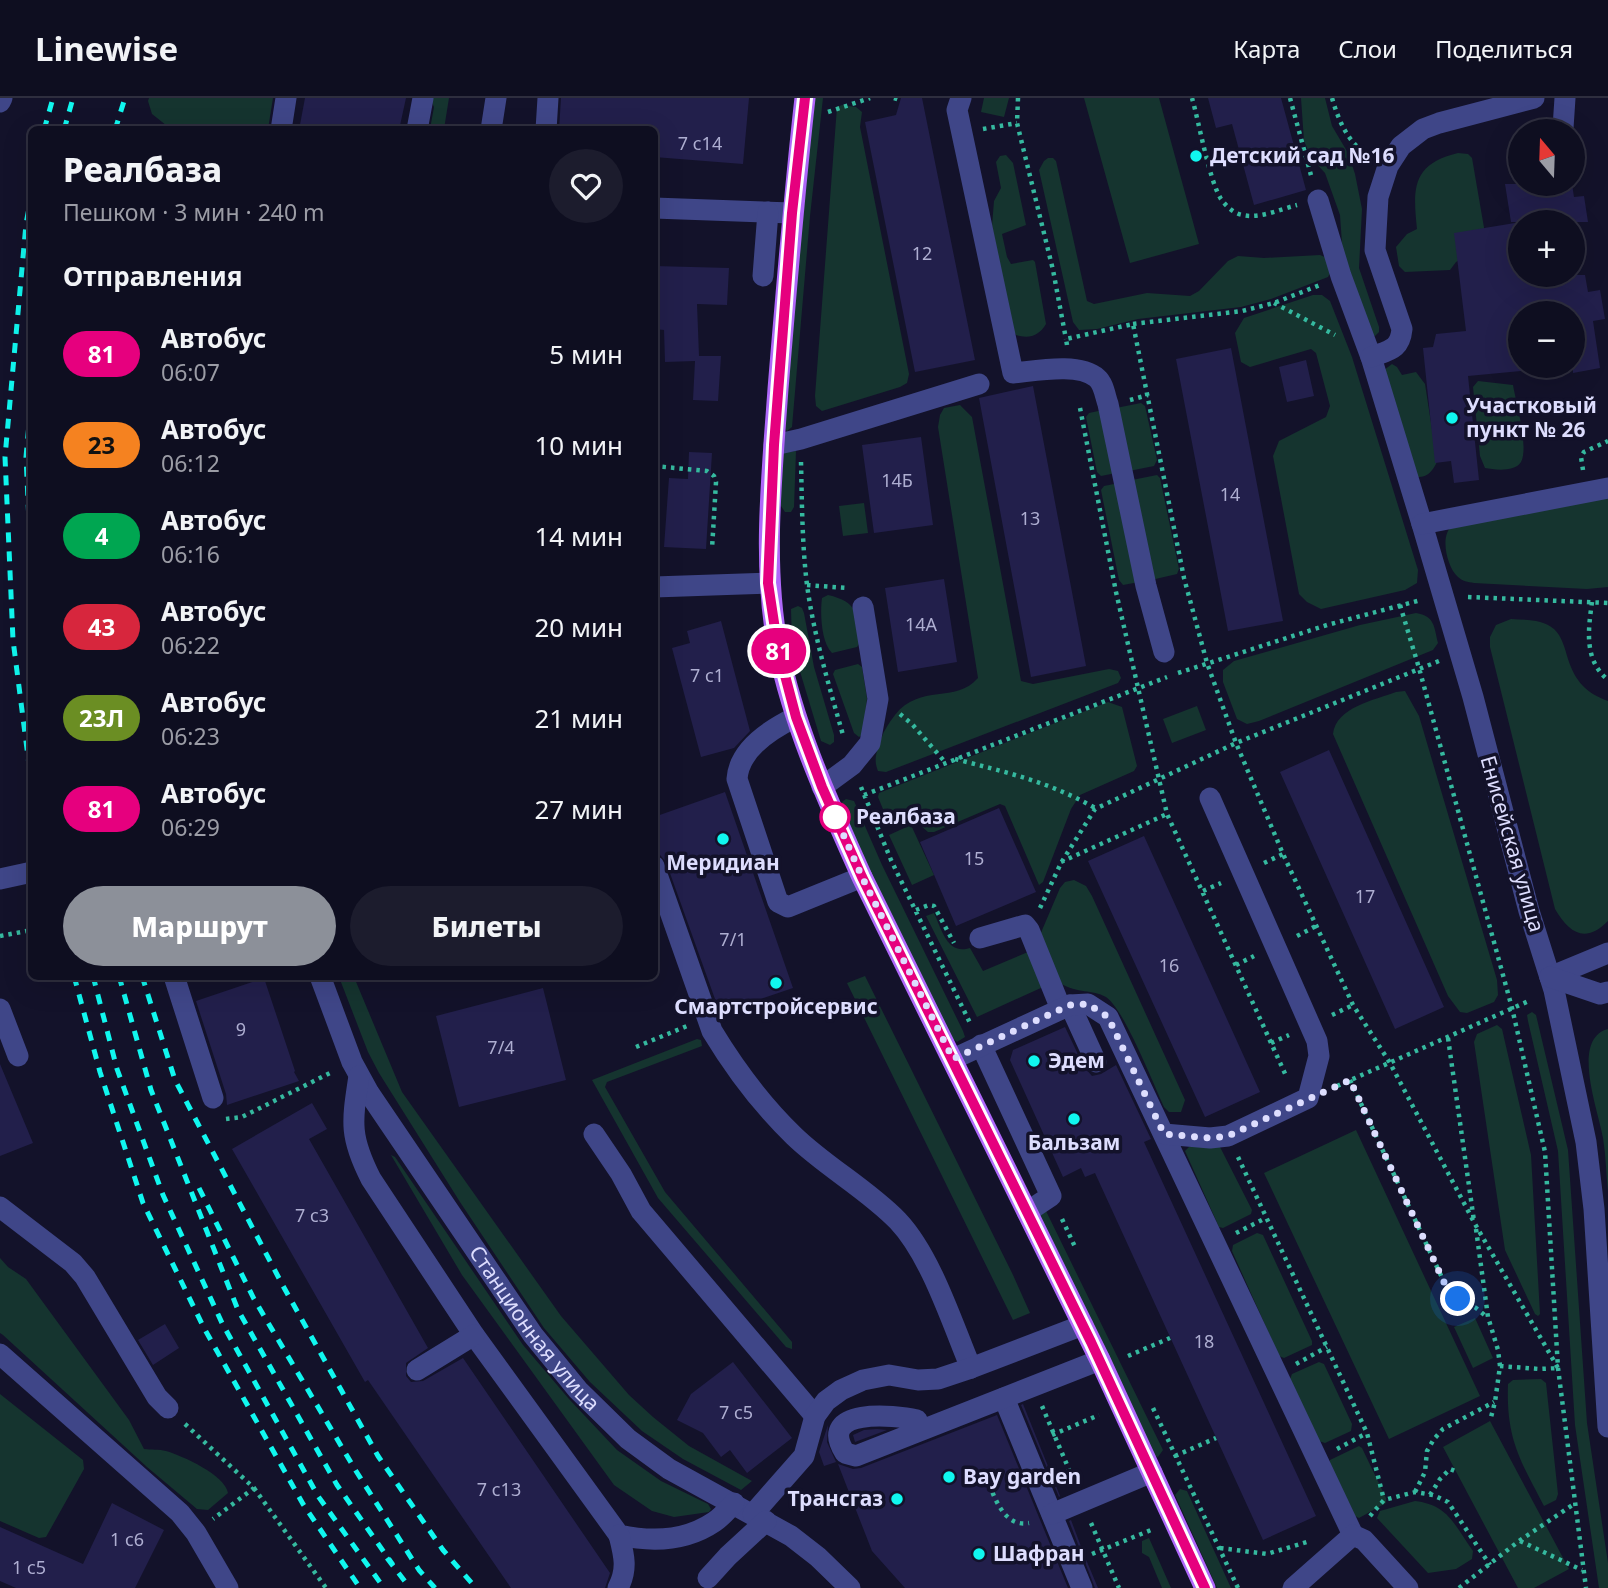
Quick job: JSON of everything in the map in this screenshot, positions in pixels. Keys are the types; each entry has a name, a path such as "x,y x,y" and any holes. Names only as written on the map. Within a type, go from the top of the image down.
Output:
{"main road":[{"path":"805,98 792,213 774,445 768,583 778,649 796,717 822,787 862,877 1100,1360 1205,1588"}],"street":[{"path":"282,126 286,98"},
{"path":"418,126 423,98"},
{"path":"492,126 496,98"},
{"path":"546,126 548,98"},
{"path":"961,98 957,110 1013,373 1072,369 1096,377 1104,390 1146,586 1164,652"},
{"path":"1370,355 1396,347 1402,329 1375,250 1378,197 1388,166 1401,146 1423,129 1534,98"},
{"path":"1563,119 1564,98"},
{"name":"Енисейская улица","path":"1318,200 1370,355 1422,524 1550,977 1586,1142 1594,1209 1608,1427"},
{"path":"658,208 792,213"},
{"path":"763,276 768,212"},
{"path":"774,445 979,384"},
{"path":"1422,524 1608,488"},
{"path":"658,587 768,583"},
{"path":"822,787 852,765 870,743 878,699 863,607"},
{"path":"796,717 761,737 738,768 737,779 778,902 788,907 862,877"},
{"path":"1164,1134 1210,1138 1228,1136 1303,1101 1319,1056 1317,1041 1210,798"},
{"path":"0,879 28,873"},
{"path":"658,877 712,1031 726,1055 747,1084 794,1136 897,1220 916,1244 971,1368"},
{"path":"980,938 1025,925 1065,1007 1097,1062"},
{"path":"1550,977 1608,953"},
{"path":"1550,977 1600,995 1608,992"},
{"path":"175,980 213,1098"},
{"name":"Станционная улица","path":"322,980 359,1076 533,1335 578,1390 628,1439 669,1469 760,1518 809,1550 850,1588"},
{"path":"953,1059 1065,1007 1088,1004 1108,1017 1353,1535 1364,1540 1408,1588"},
{"path":"0,1009 18,1055"},
{"path":"981,1045 1051,1196 1027,1212"},
{"path":"359,1076 353,1121 357,1152 371,1179 474,1335 619,1535 626,1559 624,1577 618,1588"},
{"path":"594,1134 621,1174 641,1211 815,1416"},
{"path":"0,1207 74,1263 157,1397 168,1408"},
{"path":"708,1578 760,1518 804,1456 815,1416 826,1401 841,1390 863,1380 889,1375 918,1380 938,1379 1083,1325"},
{"path":"417,1370 474,1335"},
{"path":"0,1354 180,1513 196,1533 228,1588"},
{"path":"917,1420 871,1414 855,1418 845,1425 839,1434 840,1444 845,1453 856,1456 1100,1360"},
{"path":"1004,1398 1082,1588"},
{"path":"1052,1514 1152,1472"},
{"path":"619,1535 644,1540 669,1539 714,1522 734,1503"},
{"path":"1293,1588 1353,1535"}],"path":[{"path":"826,106 825,113 870,98"},
{"path":"894,98 900,100"},
{"path":"1018,98 1017,123 1052,270 1116,592 1167,814 1303,1101 1513,1008"},
{"path":"1192,98 1221,198 1230,209 1241,215 1254,216 1318,200 1290,98"},
{"path":"1332,98 1339,122 1347,136 1365,155 1388,166"},
{"path":"962,133 1017,123"},
{"path":"1066,339 1133,324 1242,311 1274,303 1342,276"},
{"path":"1274,303 1370,355"},
{"path":"1133,324 1184,578 1207,663 1236,743 1283,854 1353,1005 1390,1063 1475,1224 1558,1368"},
{"path":"801,439 802,518 807,585 819,650 852,765 916,910 981,1045"},
{"path":"1581,457 1584,452 1608,441"},
{"path":"658,466 707,471 714,477 716,482 712,549"},
{"path":"1175,580 1184,578"},
{"path":"807,585 848,589 858,596 863,607"},
{"path":"864,795 1139,687 1327,625 1400,605 1443,595 1608,603"},
{"path":"1592,603 1588,648 1597,667 1608,680"},
{"path":"1400,605 1513,1008 1545,1152 1558,1368 1586,1588"},
{"path":"1042,903 1060,863 1095,808 1236,743 1459,654"},
{"path":"877,705 887,706 898,712 945,762"},
{"path":"955,758 1040,781 1095,808"},
{"path":"1060,863 1167,814"},
{"path":"916,910 934,906 955,946 963,946 980,938"},
{"path":"0,936 28,931"},
{"path":"636,1047 680,1029"},
{"path":"1448,1038 1488,1317 1500,1366 1496,1402 1490,1421"},
{"path":"213,1098 219,1114 227,1120 254,1111 316,1080"},
{"path":"1350,1080 1444,1282 1458,1299 1488,1317"},
{"path":"1228,1136 1367,1433 1384,1500 1415,1492 1430,1494 1448,1502 1490,1565"},
{"path":"1216,1244 1266,1217"},
{"path":"1128,1356 1171,1338"},
{"path":"1277,1374 1327,1347"},
{"path":"1500,1366 1558,1368"},
{"path":"1034,1386 1119,1588"},
{"path":"1415,1492 1425,1472 1427,1451 1443,1429 1496,1402"},
{"path":"168,1408 254,1488 326,1588"},
{"path":"1067,1429 1103,1413"},
{"path":"1317,1459 1367,1433"},
{"path":"1175,1456 1216,1438"},
{"path":"1430,1494 1450,1469 1455,1471"},
{"path":"986,1477 1000,1509 1010,1519 1022,1524 1052,1514"},
{"path":"196,1533 254,1488"},
{"path":"1462,1587 1519,1541 1574,1504"},
{"path":"1071,1563 1148,1531"},
{"path":"1219,1548 1267,1554 1313,1540"},
{"path":"1519,1541 1583,1570"}],"green space":[{"path":"149,98 273,98 268,126 167,126 152,114"},
{"path":"430,98 449,98 444,126 431,126 434,107"},
{"path":"815,98 823,98 792,427 787,431 784,428 801,214"},
{"path":"984,98 1009,98 1004,117 981,112"},
{"path":"1084,98 1159,98 1199,244 1130,263"},
{"path":"1301,98 1325,98 1332,126 1348,153 1355,174 1362,209 1359,268 1379,327 1375,336 1371,335 1344,272 1340,215 1325,173 1312,159 1304,141"},
{"path":"837,107 856,107 862,112 860,127 909,374 907,383 900,387 822,411 816,406 815,396"},
{"path":"1458,153 1468,154 1472,158 1487,245 1456,262 1450,270 1405,272 1399,266 1396,247 1407,234 1417,229 1415,202 1418,180 1431,164"},
{"path":"1006,155 1013,163 1026,225 1002,234 1007,257 1011,264 1033,260 1035,262 1046,324 1037,334 1025,337 1016,335 1013,330 992,226 994,201 1001,188 996,162 1000,156"},
{"path":"1048,158 1056,161 1087,301 1094,304 1147,293 1190,296 1199,291 1228,261 1238,256 1264,258 1320,255 1327,258 1331,271 1328,277 1271,299 1241,307 1138,319 1097,329 1079,330 1073,322 1039,170"},
{"path":"1313,295 1322,295 1330,301 1352,357 1418,570 1417,583 1405,590 1321,609 1307,602 1299,594 1273,456 1279,441 1326,417 1330,406 1316,353 1311,349 1250,367 1241,362 1235,333 1244,318"},
{"path":"1392,364 1402,375 1416,372 1425,384 1437,462 1431,471 1423,476 1416,477 1384,370"},
{"path":"1478,381 1513,385 1524,446 1521,462 1510,469 1485,468 1480,456 1473,387"},
{"path":"1141,403 1145,406 1157,460 1154,466 1129,471 1116,408"},
{"path":"960,405 972,417 1021,681 1033,684 1109,669 1118,671 1121,678 1118,683 886,772 878,771 876,755 882,736 905,705 915,699 959,690 978,678 938,427 944,408"},
{"path":"1103,410 1116,473 1101,476 1097,472 1086,417 1089,413"},
{"path":"796,451 794,507 791,512 785,512 779,503 782,453"},
{"path":"1157,475 1160,478 1179,569 1177,574 1151,580 1132,480"},
{"path":"1119,483 1139,582 1123,585 1119,580 1101,490 1104,486"},
{"path":"1608,498 1608,587 1587,589 1474,583 1460,578 1451,566 1445,545 1451,527"},
{"path":"864,503 868,533 843,536 839,506"},
{"path":"828,595 845,601 854,610 861,641 857,647 832,653 828,648 823,635 821,611 822,598"},
{"path":"798,606 804,613 814,667 834,735 834,742 830,745 821,741 792,645 791,609"},
{"path":"1422,614 1433,623 1438,643 1433,650 1259,721 1247,724 1237,719 1223,682 1223,670 1234,661 1360,625"},
{"path":"1511,619 1539,622 1554,629 1578,680 1593,694 1608,701 1608,921 1600,928 1585,934 1578,933 1566,924 1555,909 1490,647 1490,637 1496,625"},
{"path":"858,664 862,667 867,698 863,734 859,737 854,733 833,674 835,670"},
{"path":"1405,691 1419,716 1497,980 1498,995 1494,1002 1467,1013 1460,1012 1448,996 1333,734 1341,717 1349,711"},
{"path":"1108,702 1122,707 1137,766 1134,771 1080,795 1071,809 1043,882 1039,885 1005,806 1000,804 934,832 928,832 913,819 895,827 890,826 878,797 879,793"},
{"path":"1197,706 1206,730 1172,743 1163,719"},
{"path":"846,799 854,801 882,865 963,1031 965,1037 957,1042 952,1038 871,876 842,812 842,802"},
{"path":"911,825 934,875 912,885 889,835"},
{"path":"1074,880 1086,886 1092,896 1185,1100 1181,1112 1169,1112 1164,1107 1146,1065 1113,1004 1101,995 1073,989 1060,983 1040,935 1060,888 1065,882"},
{"path":"934,913 946,940 956,948 970,948 983,971 1028,952 1043,987 977,1017 926,916"},
{"path":"865,976 1030,1313 1013,1320 847,983"},
{"path":"340,980 355,980 402,1092 561,1316 629,1395 653,1417 689,1446 752,1481 741,1490 683,1459 642,1431 590,1382 544,1328 460,1202 368,1052"},
{"path":"1532,1012 1536,1015 1568,1150 1587,1423 1608,1563 1608,1588 1599,1588 1575,1425 1558,1151 1528,1021 1527,1015"},
{"path":"1497,1025 1502,1029 1531,1155 1538,1316 1505,1250 1474,1042 1477,1034"},
{"path":"1608,1029 1608,1192 1603,1138 1593,1095 1589,1061 1591,1047 1597,1035"},
{"path":"697,1039 701,1040 702,1046 607,1082 605,1087 665,1192 792,1342 792,1349 786,1347 658,1198 592,1080"},
{"path":"1356,1130 1480,1396 1389,1439 1264,1173"},
{"path":"1219,1145 1252,1210 1251,1214 1223,1228 1219,1227 1185,1151 1189,1147"},
{"path":"391,1155 395,1157 523,1345 569,1399 617,1450 661,1481 708,1504 711,1509 709,1512 674,1517 652,1511 614,1485 462,1275"},
{"path":"1046,1211 1163,1450 1158,1457 1152,1455 1039,1214"},
{"path":"1257,1233 1263,1235 1312,1341 1312,1345 1284,1358 1279,1356 1232,1251 1233,1245"},
{"path":"0,1258 26,1279 129,1420 144,1449 166,1451 192,1462 212,1473 228,1493 208,1510 197,1509 0,1333"},
{"path":"1475,1318 1493,1358 1473,1368 1454,1327"},
{"path":"1319,1362 1324,1364 1352,1424 1351,1431 1325,1443 1319,1441 1290,1379 1292,1374"},
{"path":"1541,1379 1546,1383 1558,1494 1556,1500 1544,1506 1516,1448 1508,1403 1508,1384 1513,1380"},
{"path":"0,1394 83,1460 84,1469 46,1537 39,1538 0,1521"},
{"path":"1490,1421 1569,1569 1534,1588 1518,1588 1443,1447"},
{"path":"1359,1446 1386,1498 1386,1503 1359,1518 1355,1516 1330,1460"},
{"path":"1180,1489 1187,1491 1231,1588 1217,1588 1175,1495"},
{"path":"1415,1501 1436,1507 1450,1518 1473,1551 1472,1559 1456,1569 1428,1573 1377,1518 1380,1511"},
{"path":"1149,1538 1171,1588 1162,1588 1149,1557 1142,1553 1142,1541"}],"building":[{"path":"305,98 406,98 400,126 300,126"},
{"path":"561,98 749,98 743,164 658,157 658,126 559,126"},
{"path":"901,98 922,98 975,360 915,372 865,122 896,115"},
{"path":"1208,98 1281,98 1306,190 1254,205 1232,124 1216,128"},
{"path":"1505,184 1508,184 1508,196 1584,196 1588,222 1585,222 1585,210 1509,210"},
{"path":"1508,224 1508,287 1585,287 1585,275 1588,292 1600,290 1605,319 1593,321 1600,368 1585,371 1585,301 1508,301 1508,372 1468,376 1479,480 1454,483 1451,461 1435,463 1423,348 1433,347 1436,334 1466,331 1454,233"},
{"path":"658,266 729,268 727,305 697,304 699,356 721,356 718,401 693,400 695,361 665,362 664,330 658,329"},
{"path":"1231,348 1283,621 1228,631 1176,359"},
{"path":"1306,360 1314,396 1287,402 1279,367"},
{"path":"1033,386 1086,666 1031,677 979,398"},
{"path":"921,437 933,525 874,533 862,445"},
{"path":"689,452 712,453 706,549 664,547 669,478 688,479"},
{"path":"944,579 957,662 898,672 885,588"},
{"path":"721,621 750,731 734,748 701,757 672,648 690,643 687,631"},
{"path":"1329,750 1444,1007 1395,1029 1280,772"},
{"path":"725,792 793,988 720,1013 666,862 658,849 658,816"},
{"path":"999,808 1036,892 956,926 920,842"},
{"path":"1144,836 1260,1092 1205,1117 1088,861"},
{"path":"265,980 299,1081 227,1105 226,1094 196,1001"},
{"path":"543,988 566,1080 459,1107 436,1016"},
{"path":"1065,1027 1084,1067 1092,1076 1116,1065 1151,1139 1144,1142 1316,1516 1263,1540 1095,1173 1085,1177 1081,1168 1063,1177 1010,1060 1013,1050"},
{"path":"0,1064 33,1143 0,1156"},
{"path":"312,1103 327,1129 309,1139 428,1348 406,1363 406,1376 411,1382 423,1381 463,1358 610,1573 605,1588 511,1588 368,1380 365,1382 232,1149"},
{"path":"165,1324 179,1348 153,1365 138,1340"},
{"path":"733,1362 792,1438 747,1473 730,1450 721,1457 703,1433 677,1420 691,1394"},
{"path":"1023,1404 1060,1496 1059,1497 1021,1405"},
{"path":"997,1415 1068,1588 905,1588 872,1551 838,1464 853,1469 861,1468"},
{"path":"828,1425 827,1442 836,1462 824,1466 819,1452"},
{"path":"864,1430 887,1430 855,1442 853,1435"},
{"path":"112,1503 164,1530 135,1588 16,1588 0,1581 0,1527 83,1564"},
{"path":"1071,1520 1098,1588 1095,1588 1069,1521"}],"railway":[{"path":"45,126 53,98"},
{"path":"65,126 73,98"},
{"path":"116,126 125,98"},
{"path":"28,213 5,457 13,640 28,757"},
{"path":"28,435 28,500"},
{"path":"75,980 100,1072 143,1203 204,1328 303,1504 360,1588"},
{"path":"94,980 117,1069 163,1195 222,1323 318,1496 384,1588"},
{"path":"120,980 151,1090 238,1310 337,1485 393,1565"},
{"path":"143,980 175,1080 282,1284 378,1456 443,1550 476,1588"},
{"path":"199,1188 254,1299 356,1471 419,1570 435,1588"},
{"path":"387,1558 410,1588"}],"bus line":[{"name":"81","path":"805,98 792,213 774,445 768,583 778,649 796,717 822,787 862,877 1091,1342 1205,1588"}],"place":[{"name":"Детский сад №16","path":"1196,156"},
{"name":"Участковый пункт № 26","path":"1452,418"},
{"name":"Реалбаза","path":"835,817"},
{"name":"Меридиан","path":"723,839"},
{"name":"Смартстройсервис","path":"776,983"},
{"name":"Эдем","path":"1034,1061"},
{"name":"Бальзам","path":"1074,1119"},
{"name":"Bay garden","path":"949,1477"},
{"name":"Трансгаз","path":"897,1499"},
{"name":"Шафран","path":"979,1554"}],"route":[{"path":"835,817 832,809 862,877 953,1059 1070,1005 1088,1004 1108,1017 1164,1134 1210,1138 1228,1136 1350,1080 1444,1282 1458,1299"}]}
